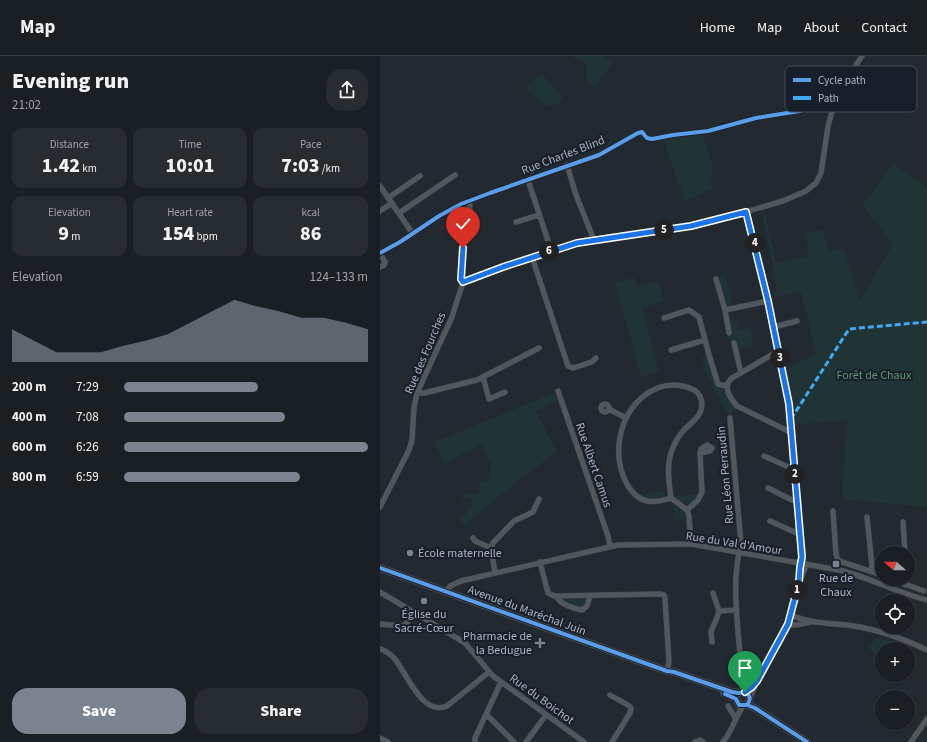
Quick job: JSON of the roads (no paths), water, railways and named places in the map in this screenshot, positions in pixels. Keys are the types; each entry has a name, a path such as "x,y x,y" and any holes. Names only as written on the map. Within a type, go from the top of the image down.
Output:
{"main road":[{"name":"Avenue du Maréchal Juin","path":"380,568 667,671 673,675 726,694 740,696 747,702"},
{"path":"740,696 748,694 747,702"},
{"path":"747,702 807,742"},
{"path":"747,702 813,742"}],"street":[{"path":"855,66 862,56"},
{"name":"Rue Charles Blind","path":"380,253 449,211 469,201 604,152 638,132 642,132 647,138 652,139 708,131 756,118 789,112"},
{"path":"463,282 551,250 577,243 691,226 746,212 801,194 816,183 819,178 823,167 830,119 832,112"},
{"path":"567,165 576,195 594,240"},
{"path":"399,214 455,175"},
{"path":"388,198 420,176"},
{"path":"528,180 551,250"},
{"path":"380,186 413,234"},
{"name":"Rue des Fourches","path":"380,507 410,448 413,432 414,407 417,393 452,317 463,282 461,279 462,265 470,206 469,201"},
{"path":"380,211 392,204"},
{"path":"723,742 731,732 736,718 747,702 788,624 799,582 802,555 789,404 774,327 746,212"},
{"path":"516,222 539,215"},
{"path":"380,253 385,262 384,265 380,267"},
{"path":"532,257 568,366 573,368 592,362 596,358"},
{"path":"716,279 725,310 729,333"},
{"path":"725,310 768,301"},
{"path":"664,318 689,310 699,317 718,384 727,386"},
{"path":"774,327 798,321"},
{"path":"671,350 705,340"},
{"path":"734,343 741,373"},
{"path":"417,393 424,393 483,377 539,348"},
{"path":"779,352 731,379 727,386 728,392 737,406 792,433"},
{"path":"483,377 489,399 505,392"},
{"path":"671,498 658,501 645,501 636,496 628,485 621,468 619,455 621,433 626,418 635,405 652,390 663,386 675,385 684,386 696,391 700,396 702,408 699,417 680,435 675,443 670,457 668,476 671,498 686,510 689,516 691,544"},
{"name":"Rue Albert Camus","path":"558,391 610,546"},
{"path":"609,409 626,418"},
{"name":"Rue Léon Perraudin","path":"730,418 741,536 737,578 740,696 736,718"},
{"path":"686,510 698,500 702,492 700,453"},
{"path":"764,456 795,470"},
{"path":"768,488 792,500 798,501"},
{"path":"495,573 491,548 495,540 514,520 533,512 539,499"},
{"path":"833,511 837,557 842,562 875,572"},
{"path":"867,517 872,566 871,571"},
{"path":"770,521 801,535"},
{"path":"902,522 904,546"},
{"path":"473,538 491,548"},
{"name":"Rue du Val d'Amour","path":"446,591 448,587 456,583 610,546 691,544 839,570 858,575 924,599 925,591 914,586"},
{"path":"540,562 548,593 551,596 664,595 666,598 669,662 667,671"},
{"path":"799,582 807,564"},
{"path":"858,575 861,568"},
{"name":"Rue du Boichot","path":"380,592 465,643 488,672 584,742"},
{"path":"712,642 711,631 719,611 713,593"},
{"path":"557,597 558,600 582,610 587,606 590,596"},
{"path":"719,611 737,610"},
{"path":"380,624 402,626 407,623 414,612"},
{"path":"791,615 813,622 843,625 876,631 893,636 927,650"},
{"path":"788,624 796,625 813,622"},
{"path":"381,649 393,657 421,698 428,705 434,707 443,708 447,706 488,672"},
{"path":"740,696 757,681"},
{"path":"475,742 475,738 501,682"},
{"path":"610,695 631,708 630,713 612,742"},
{"path":"728,706 736,718"},
{"path":"486,714 514,742"},
{"path":"526,742 546,715"},
{"path":"911,742 927,719"},
{"path":"380,738 388,742"},
{"path":"695,742 700,740 703,742"}],"place":[{"name":"École maternelle","path":"410,553"},
{"name":"Rue de Chaux","path":"836,564"},
{"name":"Église du Sacré-Cœur","path":"424,601"},
{"name":"Pharmacie de la Bedugue","path":"540,643"}],"park label":[{"name":"Forêt de Chaux","path":"874,375"}]}
